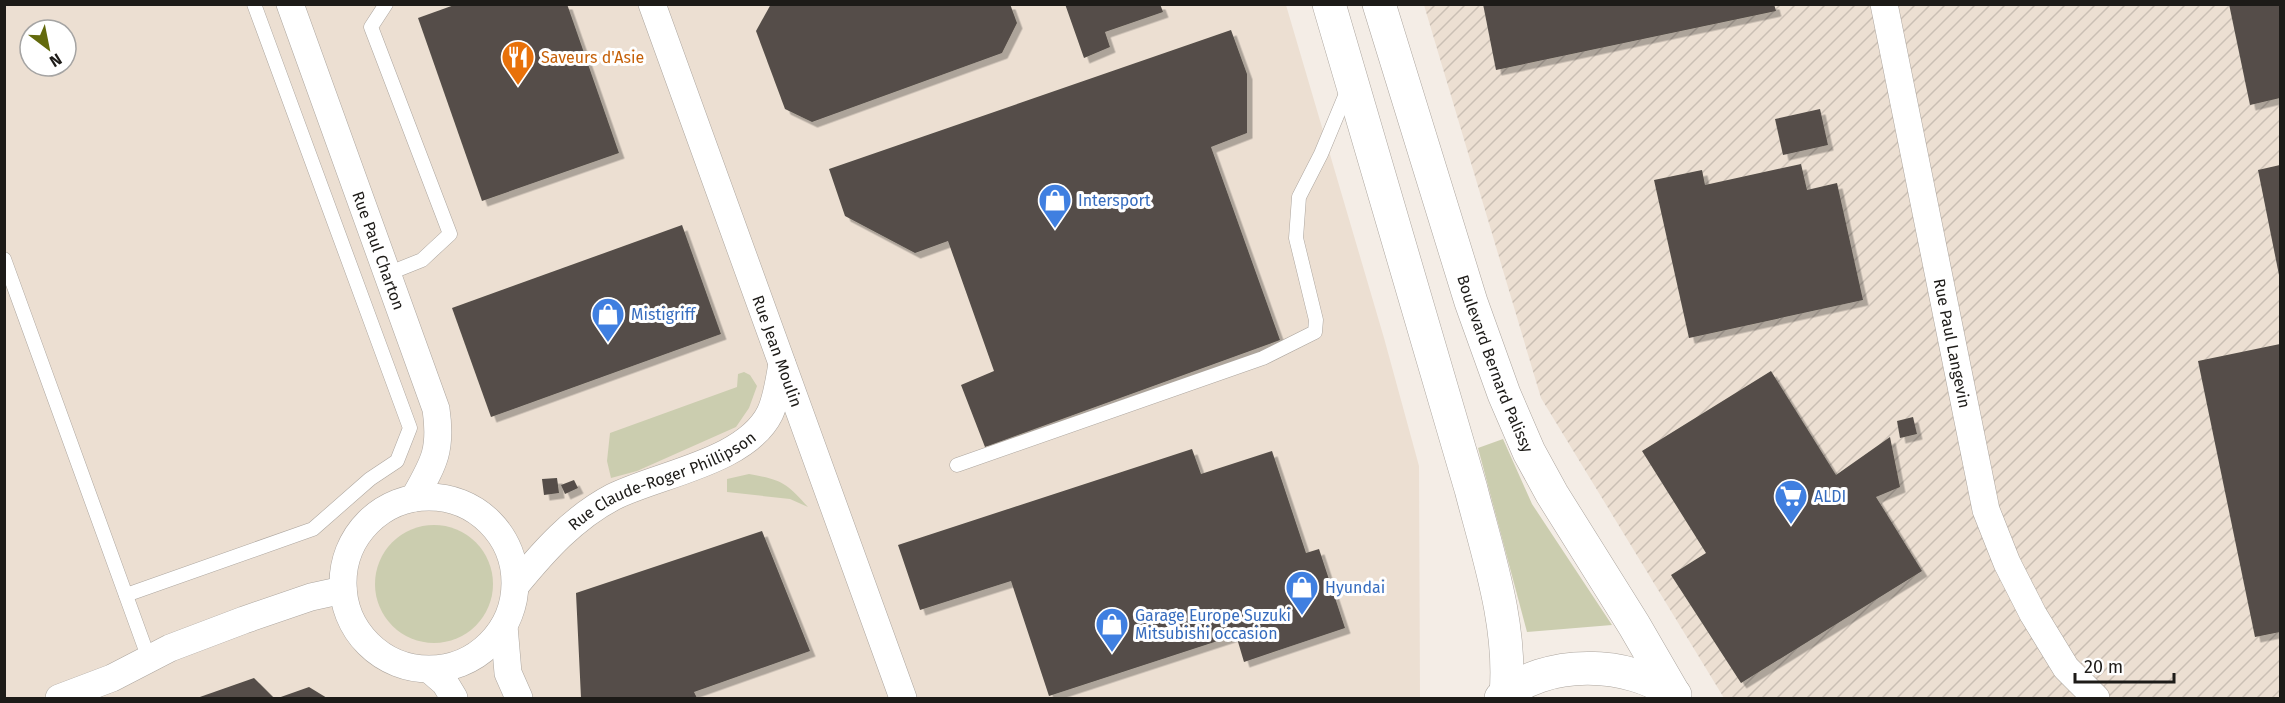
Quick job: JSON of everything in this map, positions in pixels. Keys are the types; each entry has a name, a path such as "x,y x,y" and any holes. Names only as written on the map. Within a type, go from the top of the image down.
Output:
{"main road":[{"path":"1329,4 1471,489 1491,565 1507,643 1509,666 1504,696"},
{"name":"Boulevard Bernard Palissy","path":"1379,4 1471,302 1504,394 1525,442 1552,494 1676,696"},
{"path":"1504,696 1540,676 1576,668 1615,670 1645,678 1676,696"}],"street":[{"name":"Rue Paul Charton","path":"290,4 436,409 439,432 437,451 414,498"},
{"name":"Rue Jean Moulin","path":"652,4 903,699"},
{"name":"Rue Paul Langevin","path":"1884,4 1986,510 2007,563 2033,614 2066,668 2096,699"},
{"name":"Rue Claude-Roger Phillipson","path":"516,585 548,546 570,526 613,497 709,460 746,442 759,430 771,412 782,363"},
{"path":"439,497 464,504 486,518 502,536 513,560 516,585 513,606 504,626 491,644 473,658 452,666 430,670 404,667 381,656 362,638 349,615 343,590 345,565 354,541 369,521 390,506 414,498 439,497"},
{"path":"59,699 112,678 170,648 311,597 343,590"},
{"path":"504,626 508,674 519,699"},
{"name":"Rue Paul Langevin","path":"2066,668 2071,699"},
{"path":"430,670 445,683 454,699"}],"lane":[{"path":"126,594 313,529 353,493 397,460 410,428 254,4"},
{"path":"386,4 371,27 450,234 422,260 387,274"},
{"path":"957,465 1263,358 1315,332 1317,320 1296,238 1299,197 1321,154 1352,82"},
{"path":"4,259 149,659"}],"shaded area":[{"path":"4,5 1286,5 1384,338 1419,466 1420,698 5,698"},
{"path":"1424,5 2280,5 2280,698 1724,698 1541,398"}],"green space":[{"path":"744,372 750,375 757,386 749,408 736,427 637,471 611,478 607,461 610,433 737,387 738,374"},
{"path":"1503,439 1532,504 1612,625 1527,632 1478,448"},
{"path":"749,474 782,483 808,507 790,499 727,492 727,479"},
{"path":"434,525 457,529 476,542 489,561 493,584 489,607 476,626 457,639 434,643 411,639 392,626 379,607 375,584 379,561 392,542 411,529"}],"building":[{"name":"Saveurs d'Asie","path":"457,4 567,4 619,153 482,201 418,18"},
{"path":"771,4 1010,4 1017,23 1002,53 812,122 785,109 756,31"},
{"path":"1065,4 1160,4 1163,12 1105,32 1110,47 1084,58"},
{"path":"1483,4 1774,4 1776,11 1496,70"},
{"path":"2229,4 2280,4 2280,98 2250,105"},
{"name":"Intersport","path":"1231,30 1247,74 1247,133 1211,147 1280,340 985,447 961,385 994,371 948,241 915,253 845,216 829,169"},
{"path":"1820,109 1828,145 1783,155 1775,119"},
{"path":"1801,164 1807,190 1837,183 1863,300 1689,338 1654,180 1702,170 1705,185"},
{"path":"2280,165 2280,275 2279,275 2258,170"},
{"path":"682,225 721,334 491,417 452,308"},
{"path":"2280,344 2280,632 2255,637 2198,361"},
{"name":"ALDI","path":"1771,371 1836,475 1890,437 1900,487 1876,497 1922,571 1741,683 1671,575 1706,553 1642,451"},
{"path":"1913,417 1917,434 1900,438 1897,421"},
{"path":"1192,449 1201,474 1272,451 1306,553 1319,549 1345,628 1244,662 1236,635 1049,696 1011,581 920,610 898,545"},
{"path":"557,478 559,493 544,495 542,479"},
{"path":"574,480 578,488 565,494 561,485"},
{"path":"762,531 810,651 694,692 697,698 581,698 576,593"},
{"path":"254,678 274,698 197,698"},
{"path":"309,687 327,698 278,698"}],"place":[{"name":"Saveurs d'Asie","path":"518,86"},
{"name":"Intersport","path":"1055,229"},
{"name":"Mistigriff","path":"608,343"},
{"name":"ALDI","path":"1791,525"},
{"name":"Hyundai","path":"1302,616"},
{"name":"Garage Europe Suzuki Mitsubishi occasion","path":"1112,653"}]}
